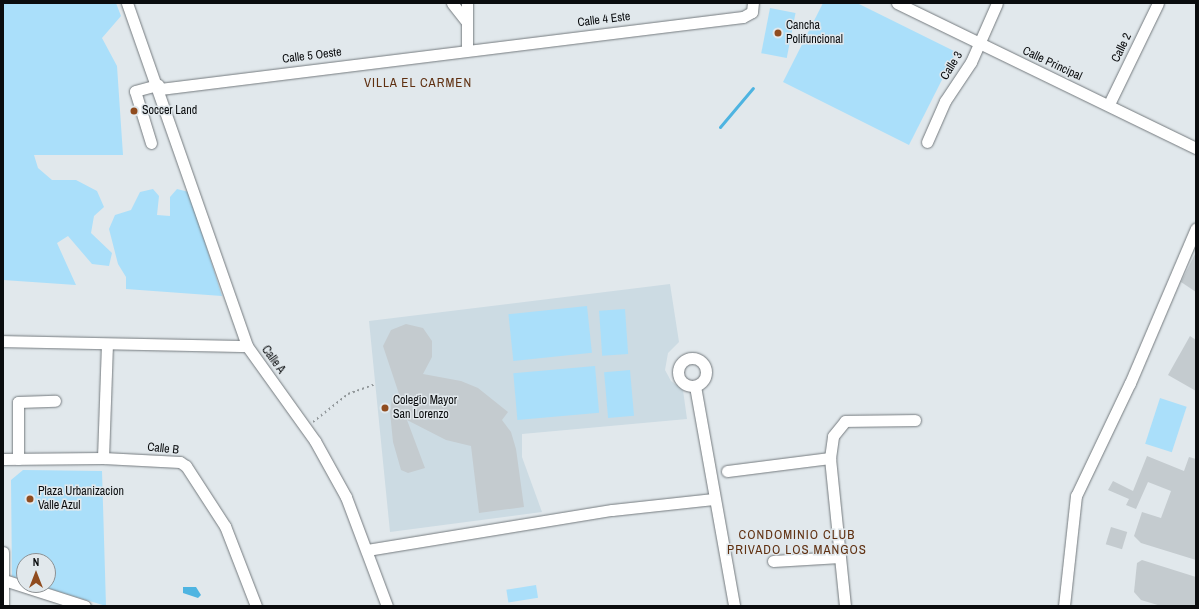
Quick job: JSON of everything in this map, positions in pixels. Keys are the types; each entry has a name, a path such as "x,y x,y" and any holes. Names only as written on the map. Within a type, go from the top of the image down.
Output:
{"street":[{"path":"127,3 159,87 247,346"},
{"path":"452,3 466,21"},
{"path":"467,3 467,49"},
{"name":"Calle 4 Este","path":"467,49 743,17 752,12 753,3"},
{"name":"Calle Principal","path":"897,3 979,44 1109,104 1196,148"},
{"name":"Calle 3","path":"927,142 945,101 979,44 997,3"},
{"name":"Calle 2","path":"1109,104 1158,3"},
{"name":"Calle 5 Oeste","path":"151,142 135,91 138,87 159,87 467,49"},
{"path":"1064,606 1076,496 1130,383 1196,228"},
{"name":"Calle A","path":"3,341 247,346 315,441 352,509 387,606"},
{"path":"102,458 107,344"},
{"path":"695,386 713,499 734,606"},
{"path":"18,459 18,402 55,401"},
{"path":"845,606 830,458 833,436 845,421 915,420"},
{"name":"Calle B","path":"3,458 102,458 180,462 192,471 225,526 256,606"},
{"path":"727,471 830,458"},
{"path":"367,550 612,510 713,499"},
{"path":"3,552 4,606"},
{"path":"773,561 840,557"},
{"path":"4,580 85,606"}],"path":[{"path":"313,422 348,394 375,384"}],"shaded area":[{"path":"3,3 116,3 121,16 102,38 117,66 123,155 34,155 38,168 52,180 76,180 97,191 104,207 94,216 91,233 112,253 109,266 92,264 68,236 57,243 76,285 3,280"},
{"path":"823,3 857,3 956,52 909,145 783,82"},
{"name":"Cancha Polifuncional","path":"770,8 796,13 787,58 761,53"},
{"path":"153,189 159,196 157,215 170,216 170,197 177,189 189,192 222,296 126,289 126,277 118,264 109,229 115,215 131,210 140,192"},
{"path":"670,284 679,342 668,353 665,370 671,381 683,390 687,419 522,434 522,457 542,512 390,532 369,321"},
{"path":"587,306 592,353 513,361 508,314"},
{"path":"625,309 628,354 602,356 599,311"},
{"path":"595,366 599,413 517,420 513,373"},
{"path":"630,370 634,416 608,418 604,372"},
{"path":"1160,398 1187,407 1172,452 1145,444"},
{"path":"23,470 102,471 106,606 56,591 56,553 16,553 16,578 12,576 11,480"},
{"path":"536,585 538,598 508,603 506,590"},
{"path":"183,587 196,587 201,595 198,598 183,593"}],"building":[{"path":"1196,252 1196,292 1181,282"},
{"path":"406,324 423,328 432,341 432,357 423,374 461,381 478,388 508,412 502,420 511,432 516,449 524,507 479,513 471,446 446,440 407,420 425,468 408,473 401,470 393,442 390,412 392,398 402,403 383,346 391,330"},
{"path":"1190,336 1196,340 1196,391 1168,375"},
{"path":"1147,456 1184,471 1189,457 1196,459 1196,560 1141,543 1134,536 1142,512 1161,518 1171,491 1148,482 1136,509 1126,505 1129,499 1108,490 1113,481 1133,491"},
{"path":"1111,527 1127,532 1122,549 1106,544"},
{"path":"1142,560 1196,577 1196,606 1161,606 1141,600 1134,592 1137,563"}],"waterway":[{"path":"720,127 753,88"}],"place":[{"name":"Cancha Polifuncional","path":"778,33"},
{"name":"Soccer Land","path":"134,111"},
{"name":"Colegio Mayor San Lorenzo","path":"385,408"},
{"name":"Plaza Urbanizacion Valle Azul","path":"30,499"}],"district":[{"name":"VILLA EL CARMEN","path":"418,83"},
{"name":"CONDOMINIO CLUB PRIVADO LOS MANGOS","path":"797,544"}]}
